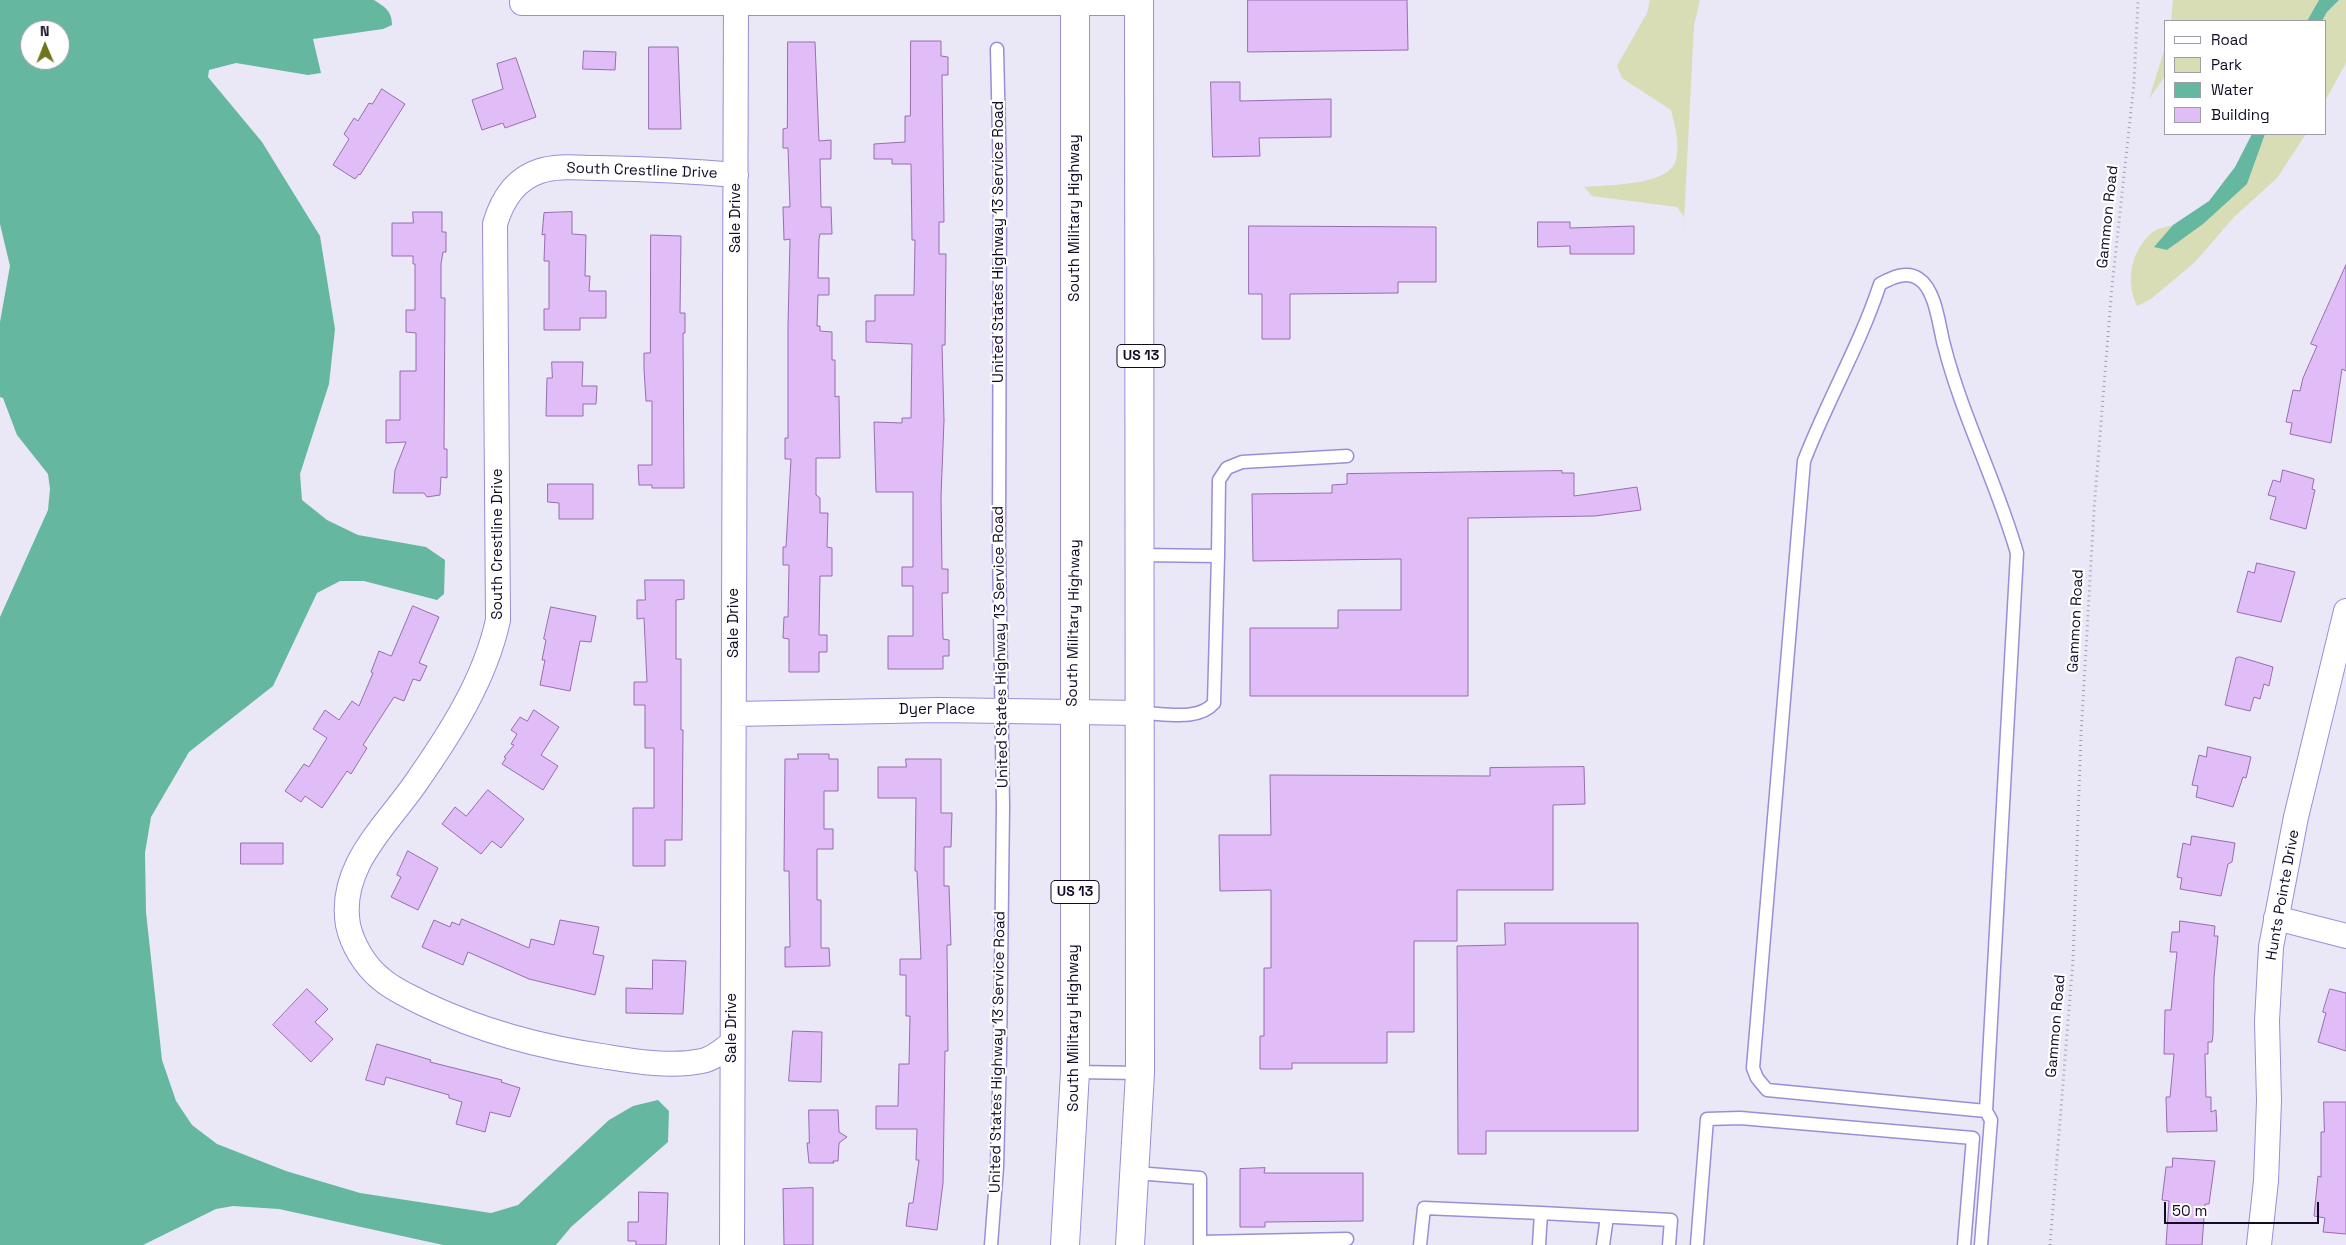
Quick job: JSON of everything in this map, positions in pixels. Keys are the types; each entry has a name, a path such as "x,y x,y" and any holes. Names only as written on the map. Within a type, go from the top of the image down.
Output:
{"main road":[{"name":"South Military Highway","path":"1065,1245 1075,1072 1073,712 1075,2"},
{"name":"US 13","path":"1130,1245 1136,1173 1140,1073 1139,2"}],"street":[{"name":"Sale Drive","path":"732,1245 736,2"},
{"path":"522,3 1139,2"},
{"name":"South Crestline Drive","path":"732,1042 719,1054 704,1061 674,1064 636,1062 582,1054 512,1038 451,1016 398,991 380,979 368,966 356,947 348,926 347,907 350,884 359,861 371,841 415,784 458,718 492,648 498,620 495,224 500,207 510,191 524,179 540,171 558,168 658,169 736,174"},
{"name":"Hunts Pointe Drive","path":"2259,1245 2266,1181 2269,1101 2267,1021 2271,947 2296,816 2346,611"},
{"name":"Dyer Place","path":"734,714 938,710 1140,712"},
{"path":"2276,918 2346,936"}],"lane":[{"name":"United States Highway 13 Service Road","path":"991,1245 997,1167 1000,1054 1002,710 999,545 1000,177 996,49"},
{"path":"1981,1245 1991,1120 1986,1111 2017,553 2009,526 1972,431 1945,348 1934,301 1926,285 1918,278 1908,275 1894,277 1880,284 1873,307 1820,418 1804,460 1752,1068 1767,1090 1986,1111"},
{"path":"1140,712 1198,715 1208,710 1214,703 1219,480 1227,468 1242,462 1347,456"},
{"path":"1140,555 1218,556"},
{"path":"1075,1072 1140,1073"},
{"path":"1697,1245 1707,1119 1740,1118 1973,1138 1964,1245"},
{"path":"1136,1173 1200,1178 1200,1243 1347,1240"},
{"path":"1420,1245 1424,1208 1671,1220 1669,1245"},
{"path":"1539,1245 1541,1213"},
{"path":"1603,1245 1606,1217"}],"path":[{"name":"Gammon Road","path":"2050,1245 2073,960 2081,735 2094,510 2112,286 2134,83 2138,0"}],"green space":[{"path":"1650,0 1700,0 1694,25 1683,241 1684,217 1677,207 1592,196 1584,187 1650,179 1662,175 1671,169 1676,160 1677,141 1671,110 1622,78 1617,66 1647,13"},
{"path":"2173,0 2319,0 2308,20 2171,20"},
{"path":"2339,0 2346,0 2346,63 2326,99 2326,20 2323,20 2327,12"},
{"path":"2164,51 2164,77 2149,99"},
{"path":"2265,135 2305,135 2277,178 2234,217 2195,262 2151,299 2137,306 2131,286 2132,266 2135,256 2146,238 2154,231 2173,225 2155,246 2167,250 2247,184"}],"water":[{"path":"0,0 374,0 385,7 391,16 392,25 383,29 313,39 321,73 308,75 236,63 209,70 208,77 262,142 320,236 335,329 329,384 300,474 302,500 327,520 358,535 426,547 445,560 444,594 437,600 364,581 340,581 317,593 273,686 189,752 151,817 145,853 146,912 162,1060 176,1101 192,1125 217,1144 286,1171 360,1193 491,1213 518,1205 609,1120 633,1106 658,1100 669,1111 668,1142 571,1227 556,1245 443,1245 279,1209 233,1206 216,1209 143,1245 0,1245 0,617 48,510 50,489 48,474 17,435 3,398 0,397 0,322 10,266 0,224"},
{"path":"2319,0 2339,0 2327,12 2323,20 2308,20"},
{"path":"2251,135 2265,135 2247,184 2203,224 2167,250 2154,247 2173,225 2209,201 2235,167"}],"building":[{"path":"1248,0 1407,0 1408,50 1248,52"},
{"path":"911,41 941,41 941,56 948,57 948,75 942,75 944,222 939,222 939,254 946,254 945,345 942,345 944,420 941,497 942,569 948,569 948,593 942,593 943,639 949,640 949,656 943,656 943,669 888,669 888,636 913,636 913,586 902,586 902,567 913,567 913,492 876,492 874,422 902,423 902,418 911,418 912,344 866,342 866,321 875,321 875,295 914,295 915,240 912,240 911,164 892,164 892,159 874,159 874,144 905,142 905,116 910,116"},
{"path":"788,42 815,42 819,141 831,140 831,159 820,159 821,207 831,207 832,234 820,234 818,278 829,278 829,295 818,295 817,326 820,326 820,331 832,332 832,360 835,360 835,397 839,396 840,458 816,458 816,495 820,498 820,513 828,513 827,547 832,548 832,576 820,576 819,635 827,635 827,652 819,652 819,672 789,672 789,639 783,638 784,617 788,617 789,565 783,565 783,547 786,547 791,459 785,459 785,438 788,438 790,239 784,240 783,207 790,207 788,148 783,148 783,129 787,128"},
{"path":"649,47 678,47 681,129 649,129"},
{"path":"584,51 616,52 615,70 583,69"},
{"path":"516,58 536,117 505,128 503,123 482,130 472,100 503,89 497,64"},
{"path":"1211,82 1240,82 1240,101 1331,99 1331,137 1259,138 1260,156 1213,157"},
{"path":"382,89 405,104 360,175 355,179 333,165 349,139 344,134 354,118 358,121 369,103 372,104"},
{"path":"413,212 442,212 442,232 446,232 446,252 443,252 441,264 441,298 445,298 444,449 447,449 447,478 441,477 440,495 427,497 424,493 393,493 395,470 406,442 386,443 386,420 400,420 400,371 416,371 416,333 406,332 406,310 415,310 415,264 413,264 413,256 392,256 392,223 413,223"},
{"path":"572,212 572,234 586,235 585,276 590,276 589,291 606,291 606,318 580,318 580,330 544,330 544,309 549,309 549,261 544,261 545,234 542,235 544,213"},
{"path":"1538,222 1570,222 1570,228 1634,226 1634,254 1570,254 1570,246 1538,247"},
{"path":"1249,226 1436,227 1436,282 1398,282 1398,293 1290,294 1290,339 1262,339 1262,294 1249,294"},
{"path":"651,235 681,236 680,313 685,313 685,333 683,333 684,488 652,488 652,485 639,485 638,465 652,465 652,401 646,401 644,369 644,353 650,353"},
{"path":"2346,265 2346,371 2342,369 2331,443 2290,434 2292,423 2286,422 2293,390 2300,391 2303,378 2317,346 2311,344"},
{"path":"552,362 583,362 582,386 597,386 596,404 583,404 583,416 546,416 547,378 552,378"},
{"path":"2283,470 2314,479 2312,489 2315,490 2306,529 2270,519 2276,497 2268,495 2273,480 2280,482"},
{"path":"1562,471 1562,473 1574,473 1574,496 1637,487 1641,510 1595,516 1468,518 1468,696 1250,696 1250,628 1338,628 1338,610 1401,610 1401,559 1253,561 1252,494 1332,493 1332,485 1347,484 1347,474"},
{"path":"548,484 593,484 593,519 559,519 559,503 548,502"},
{"path":"2257,563 2295,572 2281,622 2237,612 2248,571 2254,573"},
{"path":"645,580 684,580 684,599 676,600 676,659 681,659 681,730 683,730 682,840 665,840 665,866 633,866 633,808 654,808 654,748 645,748 645,705 634,705 634,682 647,682 644,618 637,619 637,600 645,600"},
{"path":"413,606 439,617 419,663 427,666 420,681 413,679 404,701 394,697 363,745 367,748 351,774 347,771 322,808 305,796 301,802 285,791 304,764 309,767 327,738 313,729 325,710 339,720 352,701 359,706 373,673 371,672 379,651 391,656"},
{"path":"551,607 596,616 591,642 580,641 570,691 540,685 545,660 542,660 546,640 544,639"},
{"path":"2240,657 2273,667 2269,686 2264,684 2260,699 2254,697 2250,711 2225,705 2236,658"},
{"path":"534,710 559,727 541,755 558,766 543,790 502,764 506,758 504,757 514,745 511,744 517,734 511,730 520,717 527,721"},
{"path":"2208,747 2251,757 2246,778 2243,777 2233,807 2196,797 2198,786 2192,785 2199,755 2206,757"},
{"path":"798,754 829,754 829,759 838,759 838,791 824,791 824,829 833,829 833,849 817,849 817,900 821,900 821,948 829,948 830,966 785,967 785,947 790,947 789,871 784,871 785,759 798,759"},
{"path":"906,759 941,759 941,813 952,813 951,847 944,847 944,886 949,886 951,945 947,945 948,1051 945,1051 943,1183 937,1230 906,1226 909,1203 913,1203 919,1160 916,1160 917,1129 876,1129 876,1106 898,1106 899,1064 909,1064 910,1016 906,1016 906,975 900,975 900,959 921,959 917,871 915,871 916,798 878,798 878,767 906,767"},
{"path":"1584,767 1585,804 1553,805 1553,890 1457,890 1457,941 1414,941 1414,1032 1387,1032 1387,1063 1292,1063 1292,1069 1260,1069 1260,1036 1264,1036 1264,968 1271,968 1271,890 1220,891 1219,835 1271,835 1270,775 1490,776 1490,768"},
{"path":"488,790 524,819 501,848 492,841 481,854 442,824 455,807 466,816"},
{"path":"2192,836 2235,843 2232,862 2228,864 2221,896 2180,889 2182,878 2177,877 2183,843 2190,845"},
{"path":"241,843 283,843 283,864 241,864"},
{"path":"408,851 438,868 418,910 391,897 401,877 397,875"},
{"path":"462,919 529,948 531,939 554,945 560,920 599,927 593,954 604,956 595,995 529,979 468,952 463,965 422,947 434,920 450,927 452,922 459,925"},
{"path":"2180,921 2215,926 2214,936 2218,936 2214,978 2213,1035 2212,1042 2208,1042 2208,1054 2205,1054 2206,1097 2211,1097 2211,1112 2216,1110 2217,1131 2167,1132 2166,1097 2170,1097 2174,1054 2164,1054 2165,1010 2171,1010 2177,952 2170,952 2172,932 2179,932"},
{"path":"1505,923 1638,923 1638,1131 1486,1131 1486,1154 1458,1154 1457,946 1505,945"},
{"path":"653,960 686,961 683,1014 626,1013 626,988 652,989"},
{"path":"307,989 328,1009 315,1022 333,1039 311,1062 273,1025"},
{"path":"2330,989 2346,993 2346,1051 2318,1042 2326,1013 2323,1012"},
{"path":"793,1031 822,1032 821,1082 789,1081"},
{"path":"377,1044 431,1060 430,1062 502,1080 501,1082 520,1088 510,1117 490,1112 485,1132 456,1124 462,1102 449,1098 449,1095 386,1077 384,1085 366,1080"},
{"path":"2324,1102 2346,1102 2346,1234 2323,1232 2325,1218 2314,1216 2318,1176 2321,1177 2321,1132 2324,1132"},
{"path":"809,1110 838,1110 839,1132 847,1137 839,1143 838,1161 833,1161 834,1163 809,1163 807,1143 809,1143"},
{"path":"2173,1158 2215,1161 2209,1204 2205,1204 2202,1245 2166,1245 2169,1201 2162,1200 2166,1167 2172,1167"},
{"path":"1265,1168 1264,1173 1363,1173 1363,1221 1265,1222 1265,1227 1240,1227 1240,1169"},
{"path":"813,1188 813,1245 784,1245 783,1189"},
{"path":"639,1192 668,1193 666,1245 636,1245 636,1241 628,1241 628,1222 638,1222"}]}
